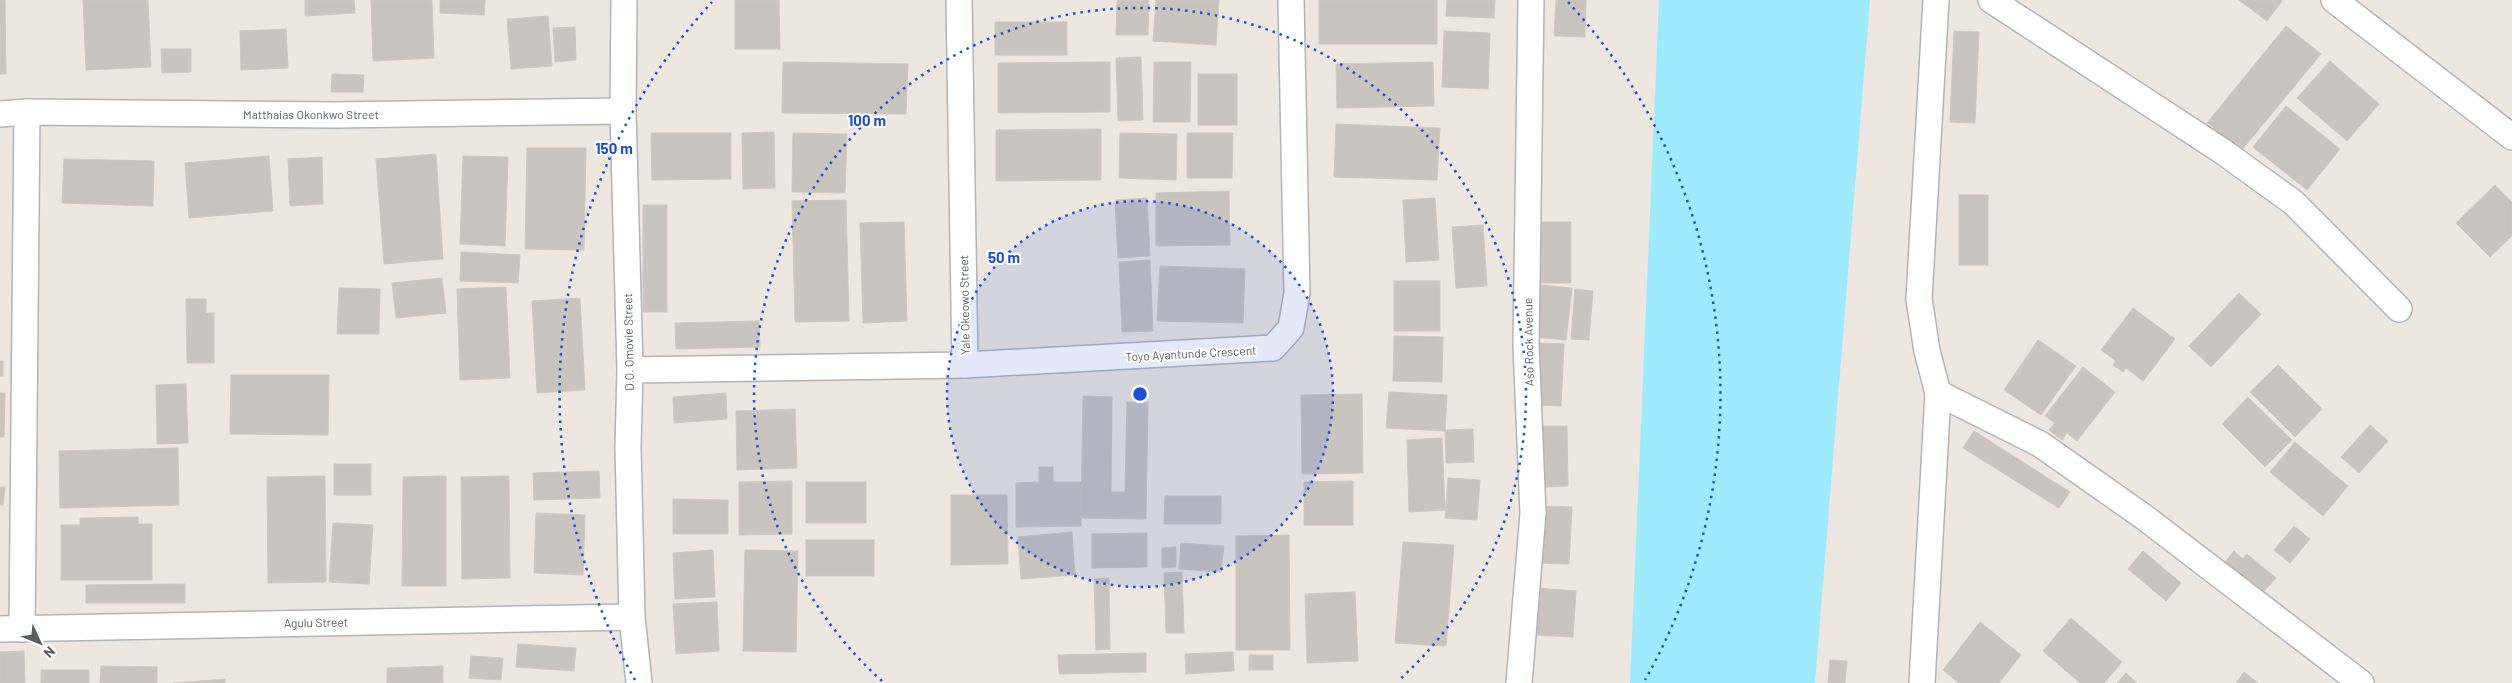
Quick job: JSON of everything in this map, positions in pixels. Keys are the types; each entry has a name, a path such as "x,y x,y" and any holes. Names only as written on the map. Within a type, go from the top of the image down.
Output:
{"street":[{"name":"D.O. Omovie Street","path":"624,0 623,111 630,370 628,447 632,617 639,683"},
{"name":"Yale Okeowo Street","path":"630,370 965,365 959,0"},
{"name":"Toyo Ayantunde Crescent","path":"965,365 1273,348 1291,328 1297,294 1291,0"},
{"name":"Aso Rock Avenue","path":"1519,683 1533,513 1526,345 1531,0"},
{"path":"1922,683 1938,393 1927,351 1918,299 1936,0"},
{"path":"1991,0 2222,151 2294,203 2399,309"},
{"path":"2334,0 2512,137"},
{"name":"Matthaias Okonkwo Street","path":"0,114 28,112 335,115 623,111"},
{"path":"11,629 28,112"},
{"path":"1938,393 2040,444 2144,517 2361,683"},
{"name":"Agulu Street","path":"11,629 632,617"}],"water":[{"path":"1659,0 1870,0 1815,683 1630,683"}],"building":[{"path":"0,0 5,0 6,74 0,74"},
{"path":"83,0 148,0 151,67 86,70"},
{"path":"305,0 354,0 355,13 305,16"},
{"path":"371,0 432,0 434,58 373,61"},
{"path":"440,0 485,0 484,15 440,13"},
{"path":"735,0 779,0 780,49 735,49"},
{"path":"1117,0 1149,0 1148,35 1116,35"},
{"path":"1156,0 1219,0 1216,45 1153,41"},
{"path":"1319,0 1437,0 1437,44 1319,44"},
{"path":"1447,0 1495,0 1494,18 1446,16"},
{"path":"1556,0 1586,0 1585,37 1554,36"},
{"path":"2239,0 2281,0 2282,1 2267,21"},
{"path":"548,16 552,66 511,69 507,19"},
{"path":"995,22 1067,22 1067,55 995,55"},
{"path":"2286,26 2321,54 2241,151 2207,123"},
{"path":"575,27 576,60 555,62 553,28"},
{"path":"286,29 288,68 241,70 240,31"},
{"path":"1444,31 1490,33 1488,89 1442,87"},
{"path":"1954,31 1979,32 1975,123 1950,122"},
{"path":"161,49 191,49 191,72 162,73"},
{"path":"1141,57 1143,120 1118,121 1116,58"},
{"path":"2330,61 2379,104 2347,141 2297,98"},
{"path":"783,62 908,64 906,114 782,113"},
{"path":"1110,62 1110,112 998,113 998,63"},
{"path":"1154,62 1191,62 1190,122 1153,122"},
{"path":"1433,62 1434,106 1337,108 1336,64"},
{"path":"332,74 364,75 363,92 331,92"},
{"path":"1198,74 1237,74 1237,125 1198,125"},
{"path":"2286,106 2340,149 2307,190 2253,147"},
{"path":"1336,124 1440,128 1437,180 1334,177"},
{"path":"1101,129 1101,180 996,181 996,130"},
{"path":"774,132 775,188 743,189 742,133"},
{"path":"651,133 731,133 731,179 652,180"},
{"path":"793,133 847,134 845,193 792,192"},
{"path":"1120,133 1177,134 1176,180 1119,178"},
{"path":"1187,133 1233,133 1232,178 1187,178"},
{"path":"527,148 586,148 584,250 525,249"},
{"path":"436,154 443,259 384,264 376,159"},
{"path":"269,156 273,211 189,218 185,163"},
{"path":"463,156 508,157 505,246 460,244"},
{"path":"322,157 323,204 290,206 288,159"},
{"path":"64,159 154,161 153,206 62,203"},
{"path":"2495,185 2512,202 2512,236 2490,257 2456,223"},
{"path":"1229,191 1230,245 1156,246 1156,193"},
{"path":"1959,195 1988,195 1988,265 1959,265"},
{"path":"1147,198 1150,256 1118,258 1115,200"},
{"path":"1435,198 1439,260 1406,262 1403,200"},
{"path":"846,200 849,321 795,322 792,201"},
{"path":"643,205 667,205 667,312 643,312"},
{"path":"904,222 907,321 863,323 860,223"},
{"path":"1539,222 1571,222 1571,283 1538,283"},
{"path":"1483,225 1487,286 1456,288 1452,227"},
{"path":"461,252 520,255 518,283 460,281"},
{"path":"1150,260 1153,331 1122,332 1119,262"},
{"path":"1160,266 1245,269 1243,323 1157,321"},
{"path":"442,278 446,313 396,318 392,283"},
{"path":"1394,281 1440,281 1440,331 1394,331"},
{"path":"1541,285 1572,288 1566,340 1535,337"},
{"path":"506,287 510,378 460,380 457,289"},
{"path":"339,288 380,289 379,334 337,334"},
{"path":"1575,289 1593,291 1589,340 1571,339"},
{"path":"2239,293 2261,314 2211,367 2189,346"},
{"path":"580,298 585,390 537,393 532,301"},
{"path":"186,299 206,299 206,313 214,313 214,363 187,363"},
{"path":"2133,308 2175,339 2143,381 2126,368 2123,372 2113,365 2116,361 2101,350"},
{"path":"759,321 760,347 676,349 675,323"},
{"path":"1394,336 1443,337 1442,382 1393,381"},
{"path":"2038,340 2076,366 2041,415 2004,390"},
{"path":"1539,343 1564,344 1561,406 1536,405"},
{"path":"0,361 3,361 3,376 0,376"},
{"path":"2278,365 2322,409 2295,437 2250,392"},
{"path":"2083,367 2115,392 2077,441 2067,433 2062,440 2049,430 2055,423 2045,416"},
{"path":"231,375 329,375 328,435 230,434"},
{"path":"186,384 188,443 157,444 156,385"},
{"path":"1389,392 1447,395 1445,431 1386,428"},
{"path":"0,393 5,393 4,437 0,437"},
{"path":"726,393 727,419 674,423 673,397"},
{"path":"1362,394 1363,473 1302,474 1301,395"},
{"path":"1083,396 1112,397 1111,492 1125,492 1127,402 1148,402 1146,519 1081,518"},
{"path":"2248,397 2292,440 2265,467 2222,424"},
{"path":"795,409 797,468 737,470 736,411"},
{"path":"2370,425 2388,441 2359,473 2341,457"},
{"path":"1542,426 1567,426 1568,486 1544,487"},
{"path":"1473,429 1474,462 1446,463 1445,430"},
{"path":"1974,431 2070,492 2059,508 1963,448"},
{"path":"1442,438 1445,510 1409,512 1407,440"},
{"path":"2295,442 2348,486 2323,516 2270,472"},
{"path":"178,448 179,505 60,508 59,451"},
{"path":"334,464 371,464 371,495 334,495"},
{"path":"1039,467 1053,467 1053,482 1081,482 1081,526 1016,527 1016,483 1039,482"},
{"path":"599,471 600,498 534,500 533,473"},
{"path":"325,476 326,582 268,583 267,477"},
{"path":"446,476 446,586 402,586 403,477"},
{"path":"509,476 510,578 462,579 461,477"},
{"path":"1448,478 1480,480 1477,520 1445,518"},
{"path":"792,481 792,534 739,535 739,482"},
{"path":"1353,481 1353,525 1304,525 1304,482"},
{"path":"806,482 866,482 866,523 806,523"},
{"path":"0,487 5,487 3,505 0,505"},
{"path":"951,495 1007,495 1008,564 951,565"},
{"path":"1165,496 1221,496 1221,524 1164,524"},
{"path":"673,499 728,500 728,534 673,534"},
{"path":"1540,506 1572,507 1569,564 1537,563"},
{"path":"536,513 585,515 583,575 534,573"},
{"path":"138,517 138,524 152,524 152,580 61,580 61,525 80,525 80,518"},
{"path":"333,523 373,525 369,584 329,582"},
{"path":"2294,526 2310,539 2290,563 2274,550"},
{"path":"1072,532 1075,575 1021,579 1018,537"},
{"path":"1147,533 1147,567 1092,568 1092,534"},
{"path":"1289,535 1290,650 1236,650 1236,536"},
{"path":"806,540 874,540 874,576 806,576"},
{"path":"1403,542 1454,545 1446,646 1395,643"},
{"path":"1181,543 1224,546 1221,572 1179,569"},
{"path":"1176,547 1176,567 1162,568 1162,548"},
{"path":"713,550 715,597 675,599 673,553"},
{"path":"745,550 798,551 796,652 743,651"},
{"path":"2143,551 2181,583 2166,601 2128,569"},
{"path":"2234,551 2243,559 2247,554 2276,578 2260,596 2222,566"},
{"path":"1182,572 1184,633 1166,633 1164,573"},
{"path":"1109,578 1110,649 1096,650 1094,579"},
{"path":"185,584 185,603 86,603 86,585"},
{"path":"1537,588 1576,591 1573,637 1534,635"},
{"path":"1355,592 1358,661 1307,663 1305,594"},
{"path":"717,602 719,651 676,654 673,604"},
{"path":"2071,618 2122,662 2104,683 2080,683 2043,651"},
{"path":"1980,622 2021,655 1999,683 1959,683 1943,670"},
{"path":"518,644 576,648 574,671 516,667"},
{"path":"24,651 25,683 0,683 0,652"},
{"path":"1233,652 1234,671 1186,674 1185,654"},
{"path":"1146,653 1146,672 1059,674 1058,655"},
{"path":"1249,655 1273,655 1273,670 1249,670"},
{"path":"471,656 503,658 501,680 469,678"},
{"path":"1830,660 1847,661 1845,683 1828,683"},
{"path":"101,666 157,667 157,683 100,683"},
{"path":"443,666 443,683 387,683 387,668"},
{"path":"41,670 89,670 89,683 41,683"},
{"path":"2244,672 2258,683 2236,683"},
{"path":"2126,673 2137,683 2117,683"},
{"path":"225,679 225,683 173,683"}]}
